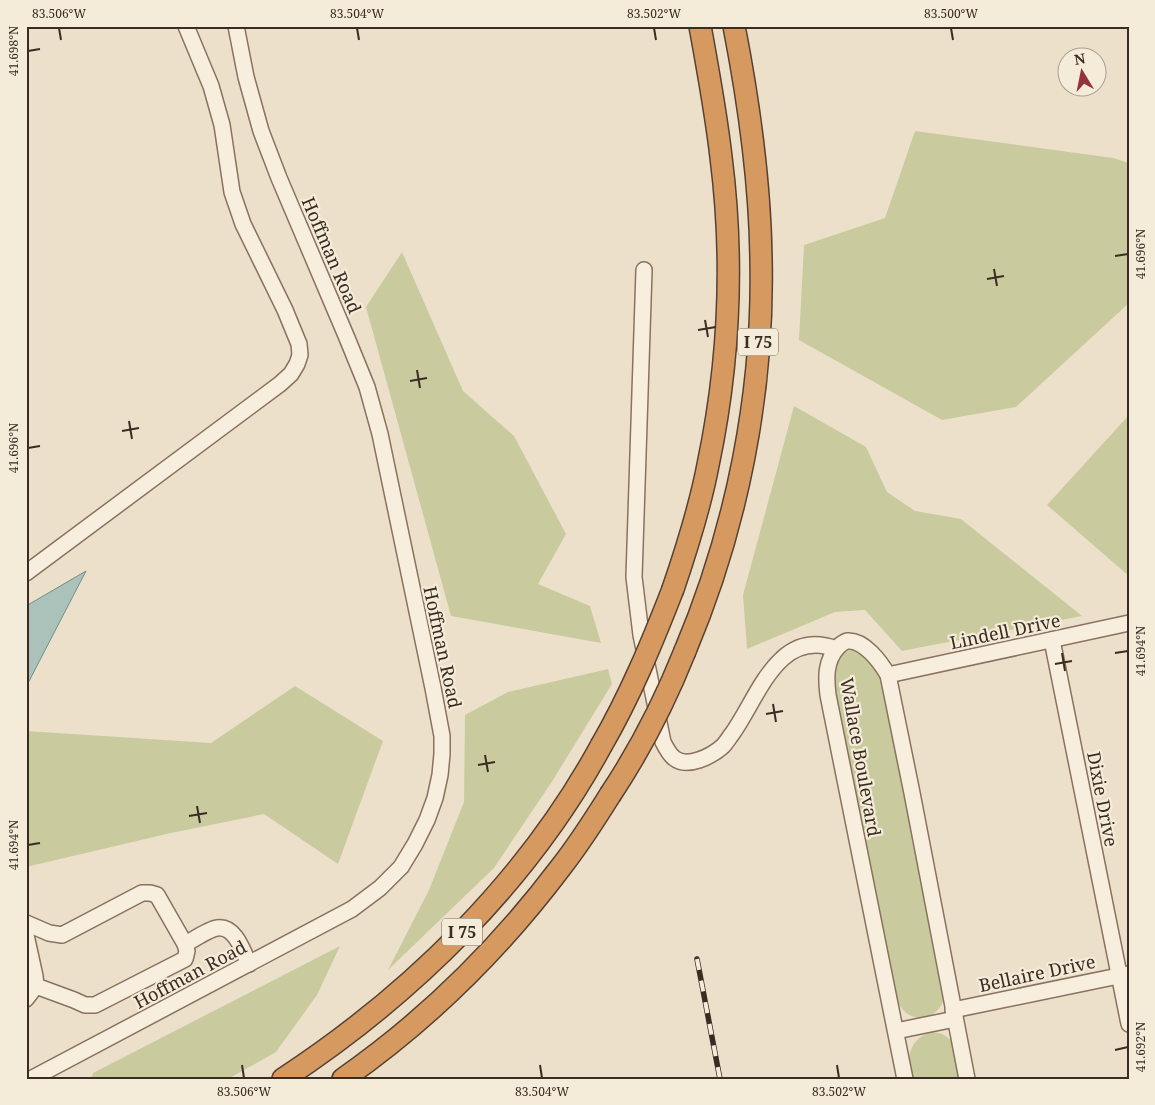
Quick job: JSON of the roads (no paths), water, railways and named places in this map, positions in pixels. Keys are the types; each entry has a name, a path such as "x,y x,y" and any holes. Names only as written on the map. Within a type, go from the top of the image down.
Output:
{"highway":[{"name":"I 75","path":"283,1079 324,1051 375,1012 429,965 498,893 539,842 587,771 618,716 638,676 673,589 693,529 708,465 719,402 727,307 728,264 722,164 700,26"},
{"name":"I 75","path":"343,1079 449,993 479,963 549,883 583,837 652,723 686,650 699,616 728,526 736,492 750,415 761,303 762,260 758,197 749,113 734,26"}],"street":[{"path":"26,573 280,384 291,374 300,354 299,344 285,310 243,224 232,192 222,125 211,86 186,26"},
{"name":"Hoffman Road","path":"31,1079 352,909 380,888 401,867 416,844 428,820 440,775 442,736 380,434 367,387 278,178 261,131 246,77 236,26"},
{"path":"644,270 634,577 641,635 663,742 674,759 679,761 696,761 706,757 723,745 733,732 760,686 787,655 802,646 810,644 836,649"},
{"name":"Lindell Drive","path":"888,675 1129,623"},
{"name":"Dixie Drive","path":"1052,640 1124,974 1129,1024"},
{"name":"Wallace Boulevard","path":"905,1079 828,695 827,670 830,658 836,649 847,641 859,644 872,654 888,675 967,1079"},
{"path":"26,923 49,933 62,935 142,893 150,892 157,895 185,944 187,951 185,958 95,1005 85,1005 36,986"},
{"path":"185,944 216,928 227,928 233,933 249,964"},
{"path":"26,934 36,986 26,999"},
{"name":"Bellaire Drive","path":"896,1031 1124,974"}],"railway":[{"path":"697,959 720,1079"}]}
